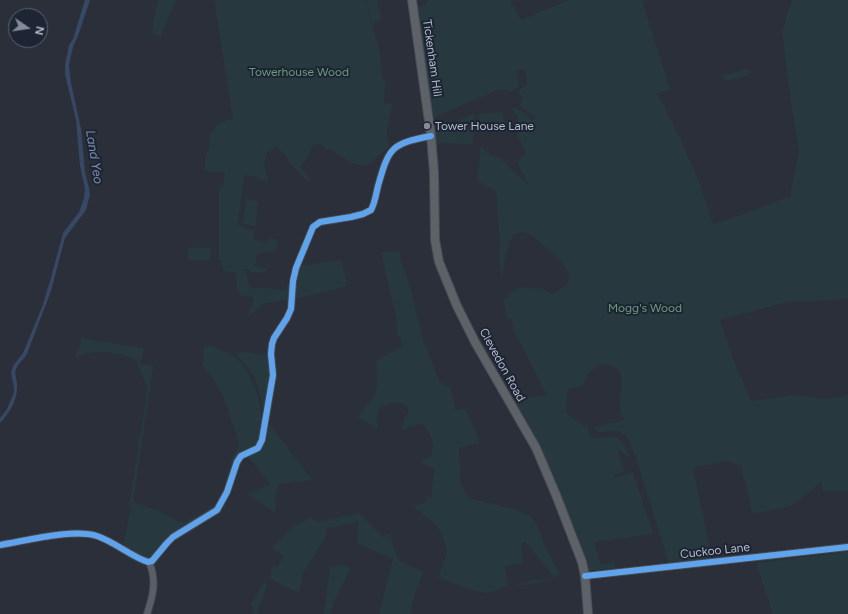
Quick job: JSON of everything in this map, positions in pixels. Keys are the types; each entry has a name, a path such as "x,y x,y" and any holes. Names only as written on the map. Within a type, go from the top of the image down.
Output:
{"main road":[{"name":"Tickenham Hill","path":"412,0 429,119"},
{"name":"Clevedon Road","path":"429,119 434,172 435,240 436,251 441,269 475,342 536,448 582,562 585,576 588,614"}],"street":[{"path":"0,545 67,534 84,533 92,534 107,540 144,561 149,562 152,561 166,543 173,537 217,510 228,492 235,466 239,458 255,450 261,444 268,412 273,375 271,354 272,344 291,309 293,282 296,268 314,227 320,222 351,217 371,210 387,160 396,146 404,142 431,136"},
{"name":"Cuckoo Lane","path":"585,576 848,548"},
{"path":"147,614 154,586 152,569 149,562"}],"green space":[{"path":"159,0 176,0 161,36 152,33 155,11"},
{"name":"Towerhouse Wood","path":"214,0 365,0 380,52 383,79 385,81 384,104 392,103 387,132 389,147 369,164 359,165 330,149 326,150 322,145 314,143 307,159 300,166 311,180 309,182 296,170 277,146 267,153 264,162 268,182 244,174 238,225 254,231 253,239 267,243 269,238 278,240 275,250 257,254 255,266 268,269 260,273 246,269 244,270 248,278 249,288 286,290 287,285 291,285 291,299 263,304 252,314 246,315 250,312 254,299 252,296 242,296 237,290 236,273 224,271 221,264 222,260 219,260 219,187 223,187 225,173 205,171 205,158 209,147 210,135 218,124 233,118"},
{"path":"377,0 382,20 372,23 366,1"},
{"name":"Mogg's Wood","path":"428,0 510,0 521,20 569,0 642,0 670,89 657,93 699,181 713,224 725,221 791,196 799,151 782,31 792,0 848,0 848,299 788,302 720,320 733,358 751,401 797,395 824,399 848,396 848,491 823,491 821,482 793,505 753,514 741,466 726,461 693,468 712,559 669,564 636,457 626,435 618,431 598,432 594,428 624,420 620,410 621,377 619,371 616,367 610,365 600,365 589,373 584,385 567,390 566,412 579,423 589,428 587,431 592,438 612,437 618,438 623,443 630,458 617,449 624,471 614,475 614,478 633,472 653,534 594,542 600,563 605,564 613,562 615,568 586,571 512,400 547,395 514,331 512,318 507,318 503,297 506,298 519,287 536,289 538,287 552,294 567,285 569,279 568,273 557,256 530,235 520,232 514,234 509,243 502,279 499,258 500,243 496,191 477,181 481,145 486,152 501,159 527,184 528,183 517,162 526,154 517,134 516,122 518,122 518,117 512,110 513,107 525,113 532,120 536,117 520,106 522,98 518,90 527,85 525,69 517,69 519,87 510,92 498,90 434,117 432,114 417,10 418,7 426,4"},
{"path":"746,69 751,71 748,75 727,81 723,77 726,75"},
{"path":"503,112 504,123 480,124 479,114"},
{"path":"474,113 473,144 436,143 434,129 450,126"},
{"path":"246,199 258,201 256,226 243,224"},
{"path":"188,247 211,248 210,260 188,260"},
{"path":"400,251 402,265 408,279 424,342 439,381 445,386 451,388 455,410 466,409 480,443 459,448 462,488 470,498 519,511 531,516 536,522 545,546 560,574 554,575 551,579 519,586 518,584 550,579 552,577 551,573 525,541 521,545 523,563 505,566 508,586 498,588 496,591 486,593 468,589 438,577 447,553 444,539 435,523 412,506 424,503 427,500 426,497 431,498 435,469 420,462 431,455 433,443 430,435 423,424 402,429 405,416 408,414 408,409 402,404 387,404 379,409 377,418 378,429 358,417 375,395 377,388 376,362 402,346 400,337 397,334 396,317 381,252"},
{"path":"342,260 347,286 295,299 295,284 299,266"},
{"path":"81,336 97,341 144,348 140,364 153,366 153,368 133,502 159,511 178,522 185,522 204,512 216,503 222,495 232,458 239,446 238,438 218,386 202,365 204,347 209,345 225,351 239,361 250,376 260,403 262,421 260,440 258,444 236,458 229,483 216,509 183,528 149,560 123,547 131,506 127,505 130,501 147,387 136,360 106,352 90,353 75,359 81,341"},
{"path":"246,352 268,355 271,372 265,413 257,384 251,371 235,354"},
{"path":"268,422 312,480 279,484 276,492 275,513 247,494 270,484 247,455 262,446 264,443"},
{"path":"359,513 383,537 388,534 393,540 392,543 399,561 423,572 416,589 410,614 379,614 393,559 363,546 357,545 358,521 326,529 325,538 303,573 299,593 269,578 272,572 270,570 273,566 277,568 284,556 272,548 292,527 304,522 310,517 318,522"},
{"path":"848,552 848,614 773,614 756,563"},
{"path":"342,565 351,568 333,603 330,614 324,614 330,567"},
{"path":"265,580 266,589 257,614 254,614 251,604"}],"water":[{"path":"85,0 90,0 73,47 69,65 71,83 81,129 85,172 90,195 86,210 65,238 51,291 27,354 16,369 16,397 6,416 0,423 0,418 7,409 14,392 11,373 13,366 23,353 42,307 63,233 79,212 84,198 85,189 80,166 76,120 65,74 65,65 69,45 73,39"}],"cycle path":[{"path":"0,545 63,534 87,534 104,539 148,562 152,561 173,537 217,510 227,492 237,462 241,456 258,448 262,440 273,375 271,354 272,344 291,309 293,281 296,268 313,227 320,222 351,217 371,210 385,163 389,155 400,145 431,136"},
{"path":"585,576 848,547"}],"place":[{"name":"Tower House Lane","path":"427,126"}],"water label":[{"name":"Land Yeo","path":"94,157"}]}
